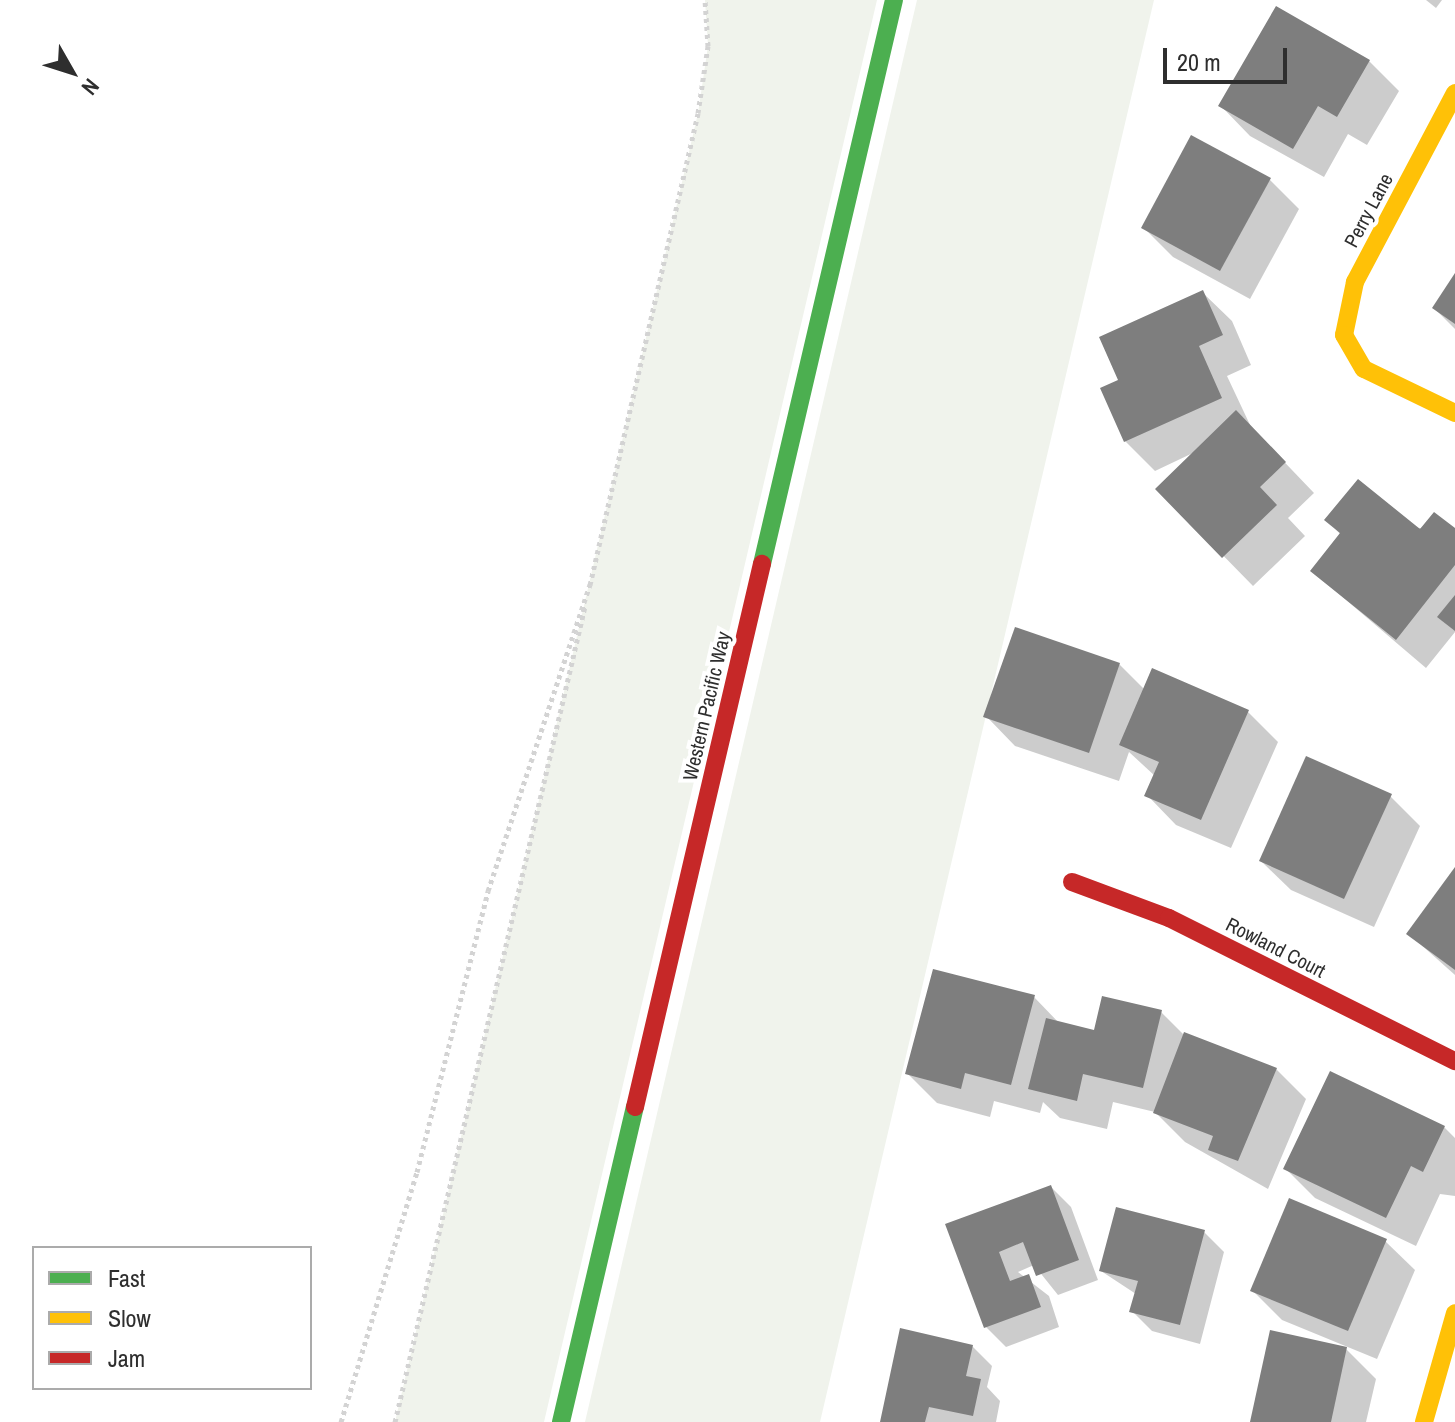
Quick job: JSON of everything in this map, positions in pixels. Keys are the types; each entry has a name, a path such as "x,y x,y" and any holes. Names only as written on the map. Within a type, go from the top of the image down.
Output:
{"street":[{"name":"Western Pacific Way","path":"561,1422 894,0"},
{"name":"Perry Lane","path":"1455,93 1355,282 1344,335 1350,353 1387,384 1455,413"},
{"name":"Rowland Court","path":"1072,882 1169,918 1455,1061"},
{"path":"1424,1422 1455,1313"}],"path":[{"path":"395,1422 698,113 708,46 705,0"},
{"path":"341,1422 417,1172 488,891 590,585"}],"shaded area":[{"path":"705,0 877,0 544,1422 395,1422 698,113 708,46"},
{"path":"917,0 1154,0 820,1422 585,1422"}],"building":[{"path":"1276,6 1370,60 1337,117 1318,106 1293,149 1218,106"},
{"path":"1191,135 1271,178 1220,271 1141,228"},
{"path":"1455,273 1455,324 1432,308"},
{"path":"1203,290 1223,335 1199,346 1222,398 1124,442 1100,388 1118,380 1099,337"},
{"path":"1236,410 1286,462 1260,487 1277,505 1222,558 1155,489"},
{"path":"1358,479 1420,529 1434,512 1455,528 1455,565 1396,640 1310,571 1340,533 1324,520"},
{"path":"1455,595 1455,631 1437,617"},
{"path":"1015,627 1120,663 1089,753 983,717"},
{"path":"1152,668 1249,710 1201,820 1144,796 1159,762 1119,745"},
{"path":"1306,756 1392,794 1344,899 1259,861"},
{"path":"1455,867 1455,970 1406,934"},
{"path":"933,969 1035,995 1011,1085 965,1073 961,1089 905,1074"},
{"path":"1102,996 1162,1010 1143,1088 1083,1074 1077,1101 1028,1089 1046,1018 1094,1030"},
{"path":"1184,1032 1277,1068 1238,1161 1208,1150 1213,1136 1153,1113"},
{"path":"1330,1071 1445,1126 1423,1172 1411,1166 1386,1218 1283,1169"},
{"path":"1051,1185 1079,1260 1036,1276 1023,1242 999,1252 1010,1281 1029,1274 1041,1307 984,1328 945,1224"},
{"path":"1289,1198 1387,1239 1348,1331 1250,1291"},
{"path":"1116,1207 1205,1230 1180,1325 1129,1312 1138,1281 1099,1271"},
{"path":"900,1328 973,1345 966,1376 981,1379 973,1416 929,1407 925,1422 880,1422"},
{"path":"1270,1330 1347,1347 1331,1422 1250,1422"}],"traffic: fast":[{"path":"762,564 894,0"},
{"path":"561,1422 635,1107"}],"traffic: slow":[{"path":"1455,93 1355,282 1344,335 1364,369 1455,413"},
{"path":"1424,1422 1455,1313"}],"traffic: jam":[{"path":"635,1107 762,564"},
{"path":"1072,882 1169,918 1455,1061"}]}
